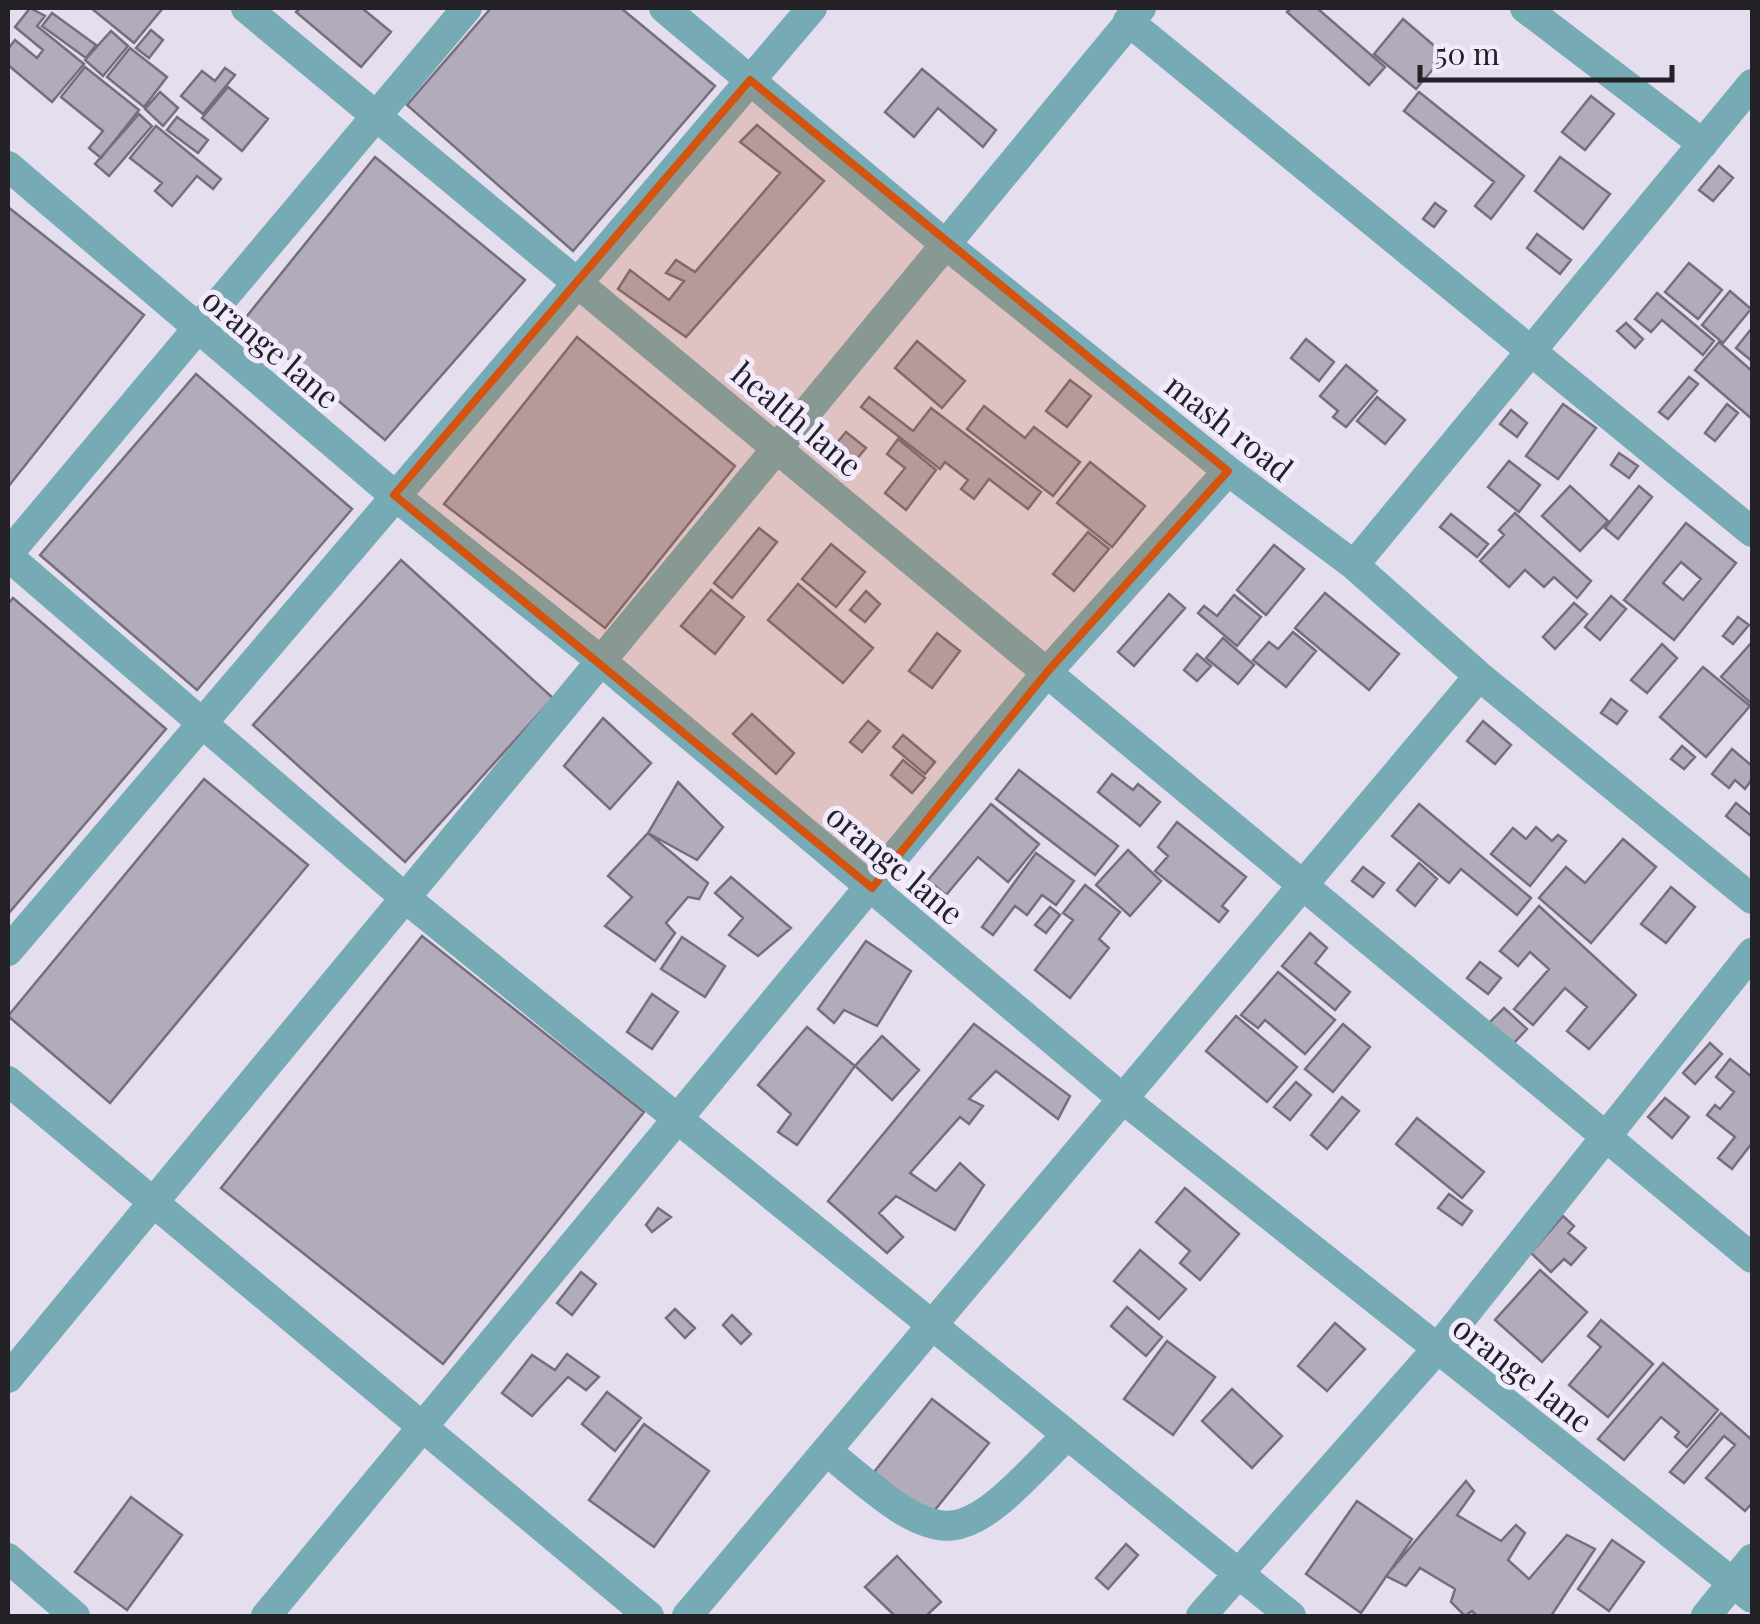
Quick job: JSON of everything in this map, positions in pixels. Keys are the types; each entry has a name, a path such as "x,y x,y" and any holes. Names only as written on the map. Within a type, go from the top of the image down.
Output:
{"street":[{"name":"health lane","path":"246,8 1305,883 1752,1258"},
{"path":"467,8 8,555 199,725 404,897 1291,1616"},
{"name":"mash road","path":"664,8 944,244 1228,471 1354,565 1479,676 1752,900"},
{"path":"8,951 812,8"},
{"path":"1525,8 1703,144"},
{"path":"8,1378 1134,14 1531,352 1752,532"},
{"path":"1354,565 1752,84"},
{"name":"orange lane","path":"8,166 394,495 600,660 1123,1099 1438,1349 1746,1580"},
{"path":"266,1616 425,1429 1048,670 1228,471"},
{"path":"688,1616 1479,676"},
{"path":"1201,1616 1438,1349 1752,954"},
{"path":"8,1081 650,1616"},
{"path":"827,1451 915,1521 948,1528 970,1522 996,1504 1067,1435"},
{"path":"8,1558 75,1616"},
{"path":"1706,1616 1746,1580"}],"highlighted area":[{"path":"750,80 1228,471 1048,671 872,888 394,495"}],"building":[{"path":"30,8 45,16 37,26 84,64 52,102 8,65 8,49 15,40 37,58 43,50 15,27"},
{"path":"91,8 163,8 134,43"},
{"path":"300,8 362,8 391,32 361,67 296,12"},
{"path":"491,8 621,8 715,86 573,251 407,105"},
{"path":"1291,8 1317,8 1385,67 1369,85 1287,12"},
{"path":"52,13 96,45 86,58 42,26"},
{"path":"1403,19 1445,55 1416,89 1374,54"},
{"path":"151,30 163,40 149,58 136,48"},
{"path":"111,31 128,46 103,76 85,60"},
{"path":"130,48 167,77 144,107 107,77"},
{"path":"85,67 139,110 101,158 89,148 103,131 61,97"},
{"path":"225,68 235,75 203,114 181,96 202,71 215,81"},
{"path":"922,69 996,130 983,147 938,108 914,137 885,112"},
{"path":"228,87 268,119 242,151 202,118"},
{"path":"160,92 178,108 163,126 145,109"},
{"path":"1419,92 1524,176 1491,219 1475,206 1494,182 1404,111"},
{"path":"1591,96 1614,114 1585,150 1562,132"},
{"path":"139,114 152,126 109,176 95,164"},
{"path":"177,117 208,140 198,153 167,130"},
{"path":"757,125 824,181 686,337 618,289 630,270 669,300 684,281 666,273 676,260 695,272 780,173 740,142"},
{"path":"156,126 221,179 213,189 197,176 172,206 155,191 162,183 130,158"},
{"path":"375,157 525,280 385,440 243,321"},
{"path":"1560,157 1610,194 1583,229 1535,191"},
{"path":"1719,166 1733,178 1713,201 1699,190"},
{"path":"1435,203 1446,211 1434,227 1423,219"},
{"path":"8,207 144,315 8,487"},
{"path":"1537,234 1571,260 1560,274 1527,248"},
{"path":"1689,263 1722,290 1698,319 1665,292"},
{"path":"1730,291 1751,309 1723,343 1702,325"},
{"path":"1657,293 1714,341 1703,355 1662,320 1651,332 1635,319"},
{"path":"1626,323 1643,339 1635,348 1617,331"},
{"path":"1752,328 1752,361 1736,348"},
{"path":"577,337 735,466 605,628 444,504"},
{"path":"1306,339 1334,362 1319,381 1291,358"},
{"path":"917,341 965,381 942,408 895,368"},
{"path":"1719,342 1752,371 1752,419 1695,370"},
{"path":"1346,365 1377,391 1346,427 1333,417 1338,411 1320,396"},
{"path":"196,374 352,509 197,690 40,555"},
{"path":"1689,377 1698,384 1668,419 1659,412"},
{"path":"1070,380 1091,396 1067,427 1046,411"},
{"path":"869,397 913,431 931,408 1041,492 1028,509 989,479 974,499 961,489 968,480 945,462 940,469 861,407"},
{"path":"1377,397 1405,420 1385,444 1357,421"},
{"path":"1563,404 1596,428 1558,479 1526,456"},
{"path":"1727,404 1738,413 1715,441 1705,433"},
{"path":"984,406 1025,438 1034,427 1080,462 1053,496 967,429"},
{"path":"1511,410 1527,423 1517,437 1500,424"},
{"path":"846,432 866,448 850,467 830,451"},
{"path":"898,439 936,470 906,510 885,493 905,468 887,454"},
{"path":"1619,453 1638,466 1629,478 1611,465"},
{"path":"1509,461 1540,485 1519,512 1488,487"},
{"path":"1090,462 1145,506 1112,547 1057,503"},
{"path":"1570,486 1608,521 1580,551 1542,516"},
{"path":"1639,486 1652,497 1618,539 1605,528"},
{"path":"1515,513 1591,581 1577,598 1554,577 1544,587 1525,570 1509,587 1480,561 1504,535 1499,530"},
{"path":"1451,514 1488,544 1477,557 1440,527"},
{"path":"1686,523 1736,563 1674,640 1624,600","holes":["1681,562 1701,579 1683,600 1663,583"]},
{"path":"759,528 777,542 732,598 714,583"},
{"path":"1088,532 1109,549 1074,591 1053,574"},
{"path":"831,544 865,572 836,607 802,579"},
{"path":"1274,545 1304,569 1266,615 1237,590"},
{"path":"401,560 553,698 405,862 253,725"},
{"path":"798,584 873,648 843,683 768,620"},
{"path":"711,590 744,617 715,654 681,626"},
{"path":"866,591 880,604 865,622 850,610"},
{"path":"1325,593 1399,654 1369,690 1295,628"},
{"path":"1169,594 1185,608 1134,666 1118,652"},
{"path":"1234,595 1261,617 1237,646 1198,613 1204,606 1217,616"},
{"path":"1611,596 1626,609 1600,640 1585,627"},
{"path":"13,598 166,729 8,914 8,604"},
{"path":"1574,603 1587,614 1555,649 1543,637"},
{"path":"1738,617 1749,625 1733,644 1723,636"},
{"path":"1293,632 1316,651 1286,687 1253,660 1269,642 1278,649"},
{"path":"937,633 960,651 932,688 909,671"},
{"path":"1223,638 1254,665 1238,684 1206,658"},
{"path":"1752,642 1752,704 1721,677"},
{"path":"1662,644 1677,658 1647,693 1631,680"},
{"path":"1197,654 1211,666 1197,681 1184,670"},
{"path":"1703,667 1750,706 1706,757 1660,717"},
{"path":"1611,699 1627,711 1617,724 1601,713"},
{"path":"752,714 794,753 776,774 733,734"},
{"path":"603,718 651,763 610,809 564,766"},
{"path":"868,721 880,731 862,752 850,742"},
{"path":"1483,721 1511,745 1495,764 1467,741"},
{"path":"903,735 935,762 925,774 893,747"},
{"path":"1682,746 1695,757 1684,769 1671,759"},
{"path":"1732,749 1752,766 1752,779 1745,789 1735,780 1729,788 1712,774"},
{"path":"903,760 925,778 912,793 891,775"},
{"path":"1019,770 1118,846 1095,875 996,799"},
{"path":"1112,774 1133,790 1138,784 1160,802 1140,826 1098,792"},
{"path":"204,779 308,865 110,1103 8,1016"},
{"path":"678,782 723,827 697,860 648,833"},
{"path":"1736,803 1752,816 1752,837 1726,816"},
{"path":"991,804 1039,844 1008,882 978,857 946,895 928,880"},
{"path":"1419,804 1531,898 1517,915 1461,869 1449,883 1392,836"},
{"path":"1177,822 1246,877 1222,906 1228,911 1219,922 1155,871 1168,856 1158,847"},
{"path":"1536,827 1552,841 1558,835 1566,841 1530,886 1491,854 1513,828 1526,839"},
{"path":"648,833 708,883 699,899 688,897 666,923 675,933 655,961 605,926 632,897 608,876"},
{"path":"1623,839 1656,867 1591,943 1539,898 1566,867 1585,883"},
{"path":"1128,850 1161,881 1130,916 1096,885"},
{"path":"1036,853 1074,881 1056,905 1042,895 1027,915 1015,906 993,935 982,927"},
{"path":"1419,863 1437,879 1415,906 1397,890"},
{"path":"1363,867 1384,883 1373,897 1352,881"},
{"path":"731,877 791,928 758,956 729,935 743,918 715,893"},
{"path":"1085,885 1120,912 1099,939 1109,948 1070,998 1035,970 1073,920 1063,913"},
{"path":"1671,887 1695,907 1666,943 1641,924"},
{"path":"1539,906 1636,995 1589,1049 1567,1031 1587,1007 1565,988 1533,1025 1514,1009 1549,969 1530,952 1518,966 1500,951"},
{"path":"1050,907 1060,915 1046,933 1035,925"},
{"path":"1310,933 1327,948 1315,963 1350,992 1335,1010 1282,966"},
{"path":"422,936 644,1112 443,1364 221,1188"},
{"path":"682,937 725,966 705,997 661,969"},
{"path":"866,941 911,971 877,1026 844,1010 834,1023 818,1009"},
{"path":"1480,962 1501,978 1488,994 1467,978"},
{"path":"1278,972 1335,1020 1305,1054 1265,1020 1258,1028 1241,1015"},
{"path":"652,994 678,1012 652,1049 627,1032"},
{"path":"1504,1008 1527,1029 1512,1045 1489,1023"},
{"path":"1236,1016 1297,1067 1267,1102 1206,1051"},
{"path":"974,1024 1070,1096 1058,1119 996,1071 969,1099 983,1106 969,1124 960,1117 910,1173 936,1191 960,1163 984,1185 955,1230 896,1196 879,1213 903,1237 887,1253 828,1201"},
{"path":"1343,1024 1370,1047 1333,1092 1305,1069"},
{"path":"807,1027 855,1066 797,1145 778,1132 791,1114 758,1085"},
{"path":"882,1036 919,1070 892,1100 855,1066"},
{"path":"1710,1043 1722,1054 1695,1084 1683,1073"},
{"path":"1730,1059 1752,1077 1752,1143 1732,1169 1718,1158 1735,1137 1707,1115 1715,1105 1720,1109 1734,1092 1716,1077"},
{"path":"1296,1082 1311,1095 1290,1120 1274,1107"},
{"path":"1342,1097 1359,1111 1327,1149 1311,1135"},
{"path":"1665,1098 1689,1117 1672,1138 1648,1117"},
{"path":"1417,1118 1484,1172 1462,1198 1396,1144"},
{"path":"1185,1188 1239,1234 1200,1280 1180,1263 1190,1251 1156,1222"},
{"path":"1449,1194 1472,1211 1462,1225 1438,1208"},
{"path":"658,1208 671,1217 652,1232 646,1225"},
{"path":"1563,1216 1574,1226 1568,1233 1586,1248 1571,1265 1564,1259 1551,1272 1531,1253"},
{"path":"1140,1250 1186,1289 1159,1319 1114,1281"},
{"path":"1540,1270 1587,1312 1542,1362 1495,1320"},
{"path":"581,1272 596,1284 572,1315 557,1303"},
{"path":"1127,1307 1162,1337 1146,1356 1111,1326"},
{"path":"675,1309 695,1328 685,1338 666,1318"},
{"path":"732,1315 751,1334 741,1344 723,1325"},
{"path":"1601,1320 1653,1364 1608,1417 1569,1385 1601,1347 1588,1336"},
{"path":"1335,1323 1365,1349 1327,1391 1298,1366"},
{"path":"1167,1341 1215,1377 1173,1435 1124,1399"},
{"path":"567,1354 599,1377 586,1390 568,1377 532,1416 502,1393 532,1355 555,1370"},
{"path":"1663,1363 1718,1410 1687,1447 1675,1437 1679,1432 1661,1417 1624,1460 1598,1439"},
{"path":"1232,1389 1282,1436 1252,1468 1202,1421"},
{"path":"607,1392 641,1418 615,1451 582,1424"},
{"path":"932,1399 989,1443 930,1516 874,1472"},
{"path":"1721,1413 1752,1440 1752,1503 1745,1511 1706,1478 1735,1445 1724,1436 1684,1483 1670,1472"},
{"path":"644,1424 709,1471 654,1547 589,1500"},
{"path":"1466,1481 1474,1491 1457,1515 1501,1541 1516,1525 1525,1533 1508,1560 1529,1579 1567,1535 1595,1549 1551,1616 1477,1616 1472,1611 1465,1616 1451,1602 1455,1589 1420,1568 1406,1586 1386,1576"},
{"path":"131,1497 182,1535 127,1610 75,1572"},
{"path":"1357,1501 1412,1539 1361,1613 1306,1574"},
{"path":"1612,1540 1644,1562 1609,1611 1578,1589"},
{"path":"1126,1544 1138,1555 1108,1589 1096,1578"},
{"path":"897,1556 941,1602 926,1616 895,1616 865,1587"}]}
